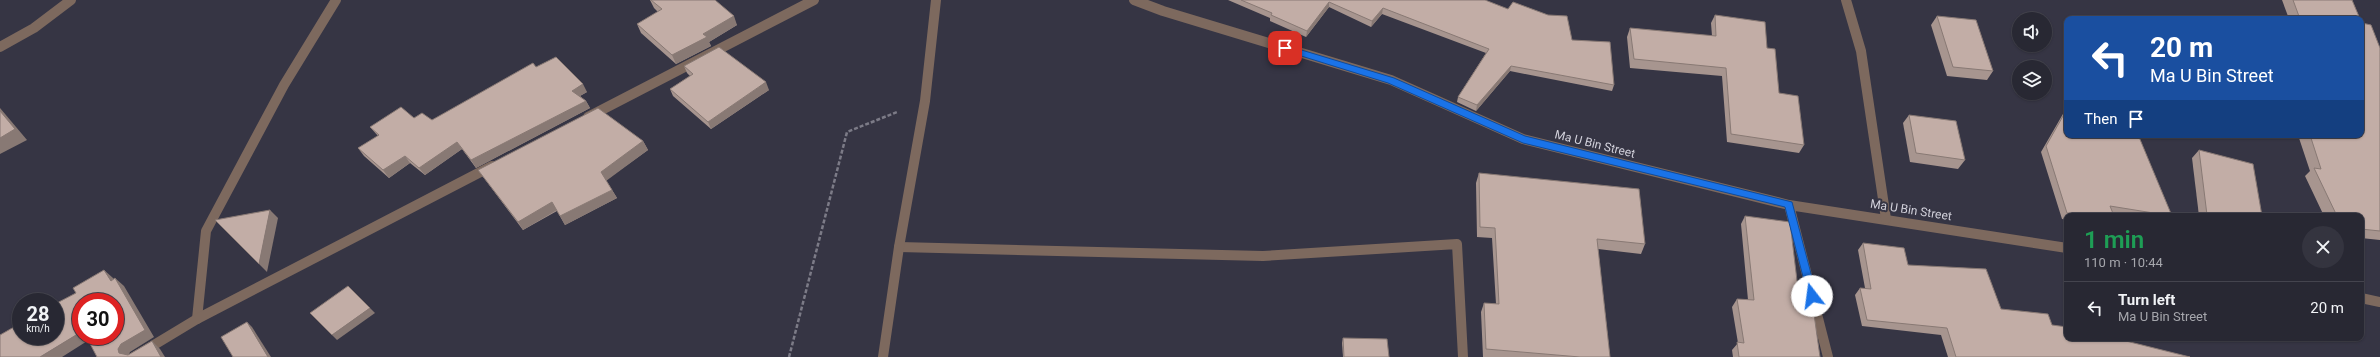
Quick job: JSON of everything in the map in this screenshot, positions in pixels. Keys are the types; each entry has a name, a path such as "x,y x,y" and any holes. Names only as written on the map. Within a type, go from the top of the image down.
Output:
{"street":[{"path":"0,47 34,28 71,0"},
{"path":"197,319 206,231 284,85 336,0"},
{"path":"580,121 814,0"},
{"path":"883,357 899,248 925,101 936,0"},
{"name":"Ma U Bin Street","path":"1134,0 1163,11 1391,80 1523,139 1788,205 2064,248"},
{"path":"1846,0 1861,51 1886,219"},
{"path":"134,357 197,319 502,161"},
{"path":"1788,205 1828,357"},
{"path":"899,248 1263,256 1457,244 1463,357"},
{"path":"2364,299 2380,302"}],"path":[{"path":"789,357 847,132 925,101"}],"building":[{"path":"651,0 715,0 734,16 703,34 707,37 672,55 637,24 662,9"},
{"path":"1241,0 1485,0 1508,9 1513,2 1548,15 1567,16 1572,40 1610,42 1614,85 1511,66 1477,105 1458,97 1489,49 1383,8 1372,21 1329,2 1307,31 1271,15 1272,13"},
{"path":"2293,0 2352,0 2359,16 2299,16"},
{"path":"1715,15 1765,22 1767,48 1775,49 1779,93 1798,96 1804,145 1731,134 1726,68 1634,59 1630,28 1716,36"},
{"path":"1937,16 1976,20 1993,71 1953,67"},
{"path":"2364,23 2371,25 2380,48 2380,231 2364,229 2364,213 2336,213 2314,168 2321,169 2311,138 2364,138"},
{"path":"719,47 766,82 708,122 670,89 693,74 684,66"},
{"path":"556,57 583,84 572,91 586,101 471,160 457,142 419,168 405,156 383,170 358,148 379,135 370,127 401,107 414,118 422,113 432,120 533,63 536,67"},
{"path":"598,108 643,141 601,172 612,190 560,216 552,202 518,222 478,170"},
{"path":"0,111 15,129 0,138"},
{"path":"2064,114 2064,138 2139,138 2171,213 2153,213 2110,206 2113,213 2067,213 2046,146"},
{"path":"1909,115 1956,121 1965,160 1916,153"},
{"path":"2199,150 2253,164 2261,213 2207,213"},
{"path":"1479,173 1639,189 1645,244 1597,239 1610,357 1580,357 1486,349 1484,303 1499,304 1495,228 1480,227"},
{"path":"270,210 259,264 215,220"},
{"path":"1745,216 1790,222 1800,306 1813,307 1820,357 1739,357 1737,342 1744,343 1737,299 1754,300"},
{"path":"1863,243 1904,248 1908,265 1986,269 2001,309 2048,314 2052,325 2064,327 2064,341 2126,341 2190,357 1956,357 1947,328 1867,320 1860,288 1871,289"},
{"path":"104,270 111,281 115,278 124,293 76,293 73,288"},
{"path":"348,286 370,308 332,335 310,313"},
{"path":"124,294 145,330 124,342"},
{"path":"72,295 72,337 64,342 64,299"},
{"path":"247,322 268,357 233,357 221,337"},
{"path":"12,328 12,345 60,345 40,357 0,357 0,335"},
{"path":"1343,338 1387,339 1389,357 1344,357"},
{"path":"152,341 161,357 97,357 91,345 120,345 118,349 119,353 128,355"}],"route":[{"path":"1285,48 1391,80 1523,139 1788,205 1812,296"}]}
